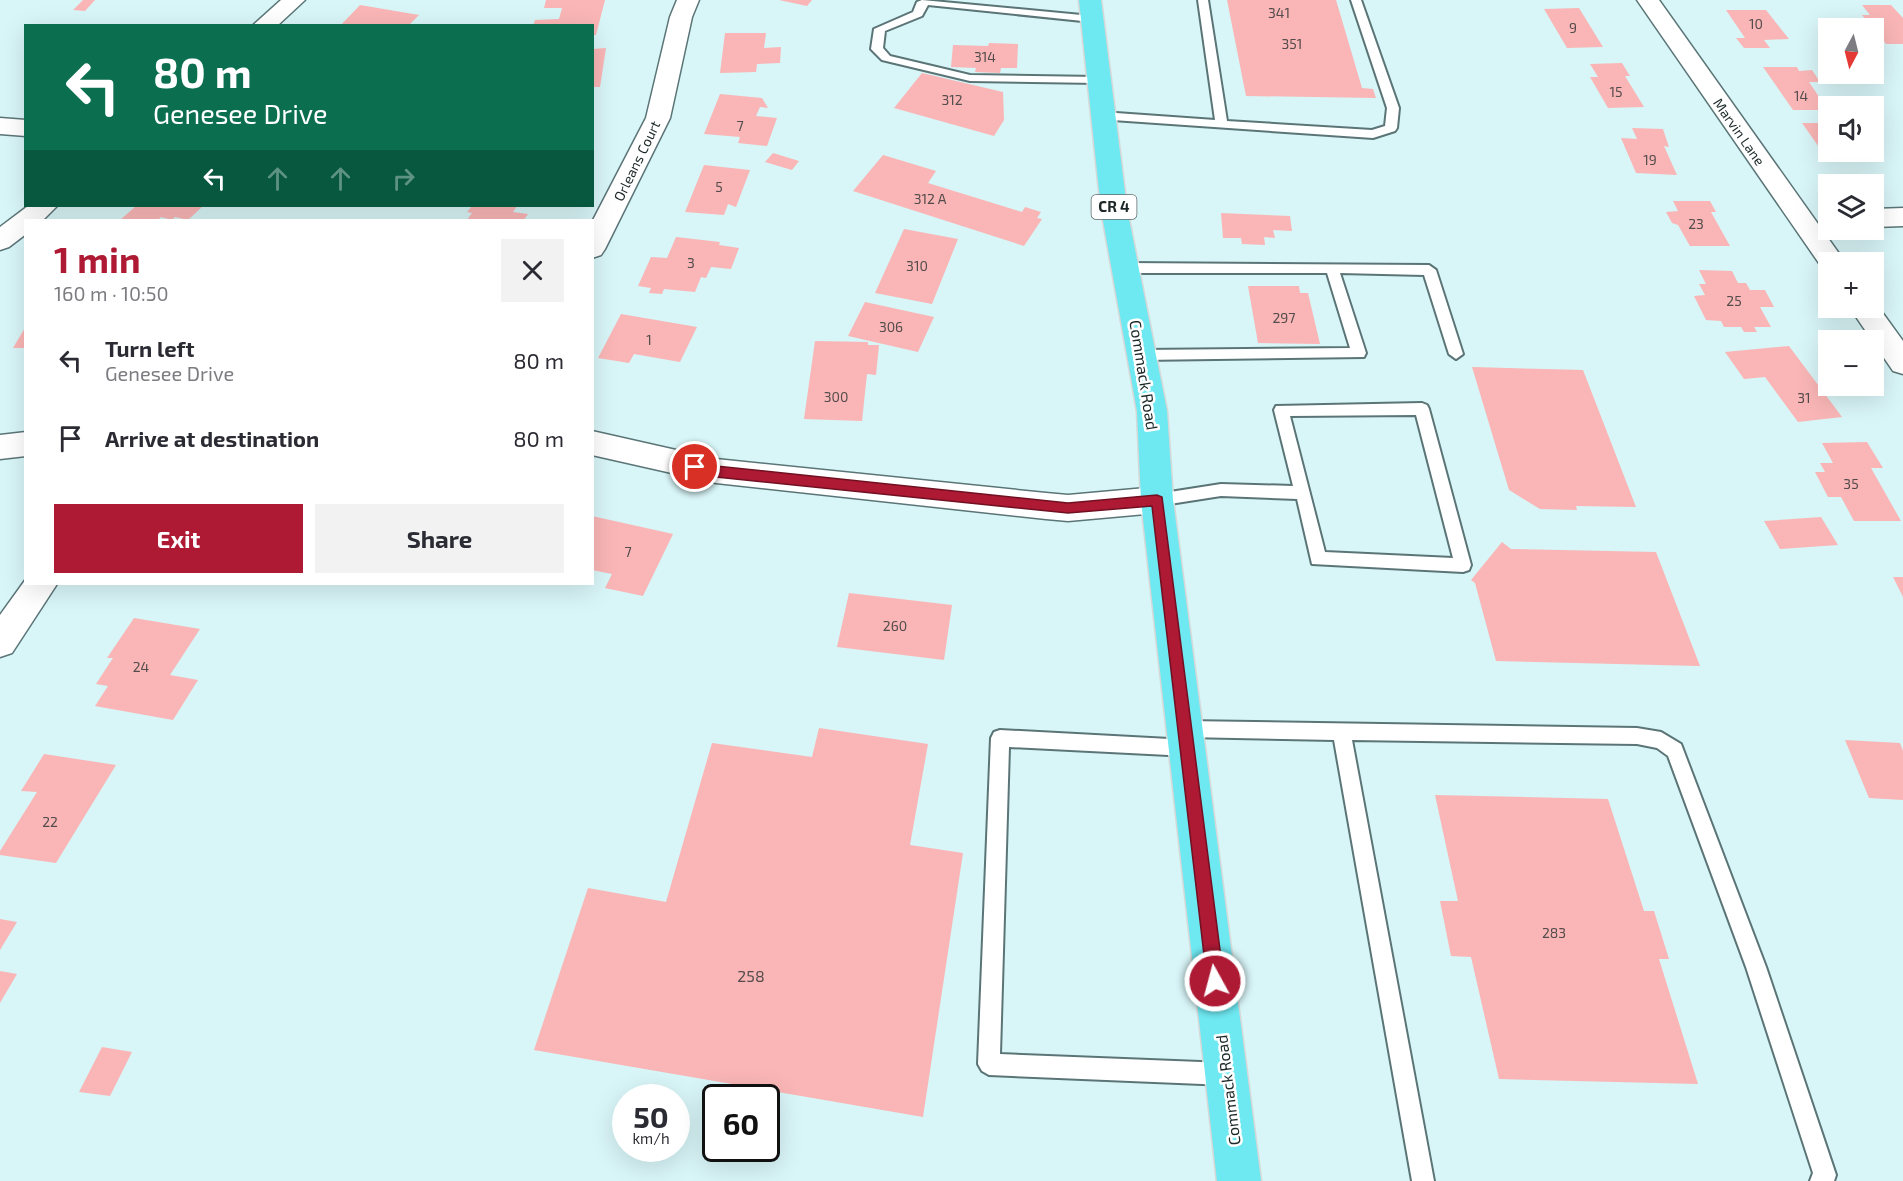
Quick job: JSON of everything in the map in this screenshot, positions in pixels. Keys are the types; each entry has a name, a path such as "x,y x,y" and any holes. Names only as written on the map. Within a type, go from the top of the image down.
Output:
{"main road":[{"name":"Commack Road","path":"1091,9 1114,209 1152,411 1157,500 1239,1181"}],"street":[{"path":"265,24 294,0"},
{"name":"Orleans Court","path":"594,245 658,118 681,17 688,0"},
{"name":"Marvin Lane","path":"1648,0 1826,252"},
{"path":"0,126 24,128"},
{"path":"28,219 43,207"},
{"path":"1884,218 1903,217"},
{"path":"1802,219 1818,219"},
{"path":"0,241 24,222"},
{"path":"1871,318 1903,363"},
{"path":"594,443 716,471 1046,506 1068,508 1157,500"},
{"path":"0,447 24,444"},
{"path":"0,642 40,585"}],"lane":[{"path":"1203,0 1222,124"},
{"path":"1102,116 1373,134 1391,128 1393,108 1356,0"},
{"path":"1091,9 927,2 921,4 918,14 880,29 877,50 886,57 970,78 1098,80"},
{"path":"1125,268 1428,270 1456,354"},
{"path":"1141,355 1359,354 1332,268"},
{"path":"1422,409 1463,565 1318,560 1304,493 1281,410 1422,409"},
{"path":"1157,500 1221,490 1304,493"},
{"path":"1341,731 1423,1181"},
{"path":"1226,1074 988,1064 1000,738 1187,739 1341,731 1637,736 1661,740 1676,750 1756,967 1825,1175 1821,1181"}],"building":[{"path":"83,0 95,0 85,11 73,10"},
{"path":"546,0 605,0 596,35 594,35 594,24 534,24 535,20 559,19 562,8 544,8"},
{"path":"779,0 812,0 807,6"},
{"path":"1227,0 1336,0 1362,88 1373,89 1376,98 1246,96"},
{"path":"360,5 419,15 410,24 342,24"},
{"path":"1862,5 1891,5 1903,18 1903,44 1886,44 1884,42 1884,18 1864,18 1862,15 1870,15"},
{"path":"1579,8 1603,47 1567,48 1544,9"},
{"path":"1726,10 1766,10 1789,39 1764,40 1770,48 1744,48 1736,38 1745,38"},
{"path":"725,33 766,33 764,48 781,47 780,63 757,64 756,72 720,73"},
{"path":"989,43 1018,44 1017,68 1001,68 1000,73 975,72 976,68 951,67 953,45 988,46"},
{"path":"606,48 600,87 594,87 594,49"},
{"path":"1622,63 1630,76 1625,76 1644,107 1608,108 1590,77 1598,77 1590,64"},
{"path":"1763,67 1797,67 1799,71 1812,70 1818,82 1809,82 1818,96 1818,110 1793,110"},
{"path":"922,73 1003,92 1004,120 994,136 894,108"},
{"path":"720,94 762,98 768,108 760,107 756,116 777,118 767,146 738,143 740,137 704,134"},
{"path":"1802,123 1818,123 1818,146"},
{"path":"1632,128 1663,129 1669,147 1664,146 1677,175 1636,173 1621,138 1637,139"},
{"path":"773,153 799,161 792,170 765,162"},
{"path":"883,155 936,171 928,183 1022,212 1025,207 1041,212 1037,218 1042,219 1024,246 853,191"},
{"path":"704,165 750,170 736,207 728,204 724,215 685,212"},
{"path":"1673,201 1710,201 1716,212 1711,212 1730,246 1690,246 1678,225 1672,223 1666,212 1678,211"},
{"path":"135,207 202,207 189,219 161,217 159,219 121,219"},
{"path":"471,207 516,207 513,212 528,214 525,219 468,219 472,213 467,212"},
{"path":"1221,213 1290,216 1292,231 1273,230 1275,238 1264,237 1265,245 1242,244 1241,238 1223,238"},
{"path":"904,229 958,239 932,304 875,293"},
{"path":"676,237 720,242 719,245 739,248 731,269 711,267 706,278 701,277 695,292 664,289 662,294 649,293 651,288 638,286 651,257 667,258"},
{"path":"1699,270 1732,271 1738,283 1746,283 1750,290 1765,290 1774,307 1760,307 1771,327 1754,327 1757,332 1744,332 1741,327 1724,327 1721,321 1706,320 1694,296 1705,295 1699,284 1706,284"},
{"path":"1248,286 1299,286 1300,293 1308,293 1320,344 1258,343"},
{"path":"865,302 934,317 918,352 848,336"},
{"path":"621,314 697,327 680,362 634,354 629,363 598,358"},
{"path":"24,329 24,348 13,348"},
{"path":"815,341 868,342 868,345 879,345 876,375 867,374 862,421 804,419"},
{"path":"1789,346 1818,385 1818,396 1826,396 1842,417 1798,422 1765,377 1744,379 1725,352"},
{"path":"1472,367 1583,370 1636,507 1576,506 1577,510 1540,509 1509,490"},
{"path":"1867,442 1883,468 1871,468 1901,521 1854,521 1841,497 1828,497 1815,472 1825,472 1820,463 1833,463 1822,443"},
{"path":"594,516 673,534 643,596 605,588 612,574 594,570"},
{"path":"1821,517 1838,545 1780,549 1764,521"},
{"path":"1502,542 1511,549 1656,552 1700,666 1496,661 1475,583 1471,580"},
{"path":"1893,577 1903,577 1903,597"},
{"path":"849,593 952,605 944,660 837,647"},
{"path":"134,618 200,629 170,675 198,680 173,720 95,706 108,686 96,684 113,658 107,658"},
{"path":"819,728 928,744 910,845 963,853 923,1117 780,1092 780,1084 731,1084 534,1050 588,888 666,902 712,743 812,757"},
{"path":"1845,740 1900,743 1903,751 1903,800 1869,798"},
{"path":"44,754 116,765 56,863 0,855 0,851 37,792 21,791"},
{"path":"1435,795 1608,799 1644,911 1654,911 1669,959 1659,959 1698,1084 1499,1079 1471,957 1451,956 1440,901 1458,901"},
{"path":"0,919 17,922 0,950"},
{"path":"0,971 17,974 0,1003"},
{"path":"102,1047 132,1052 110,1096 79,1092"}],"route":[{"path":"695,467 1068,508 1157,500 1215,981"}]}
